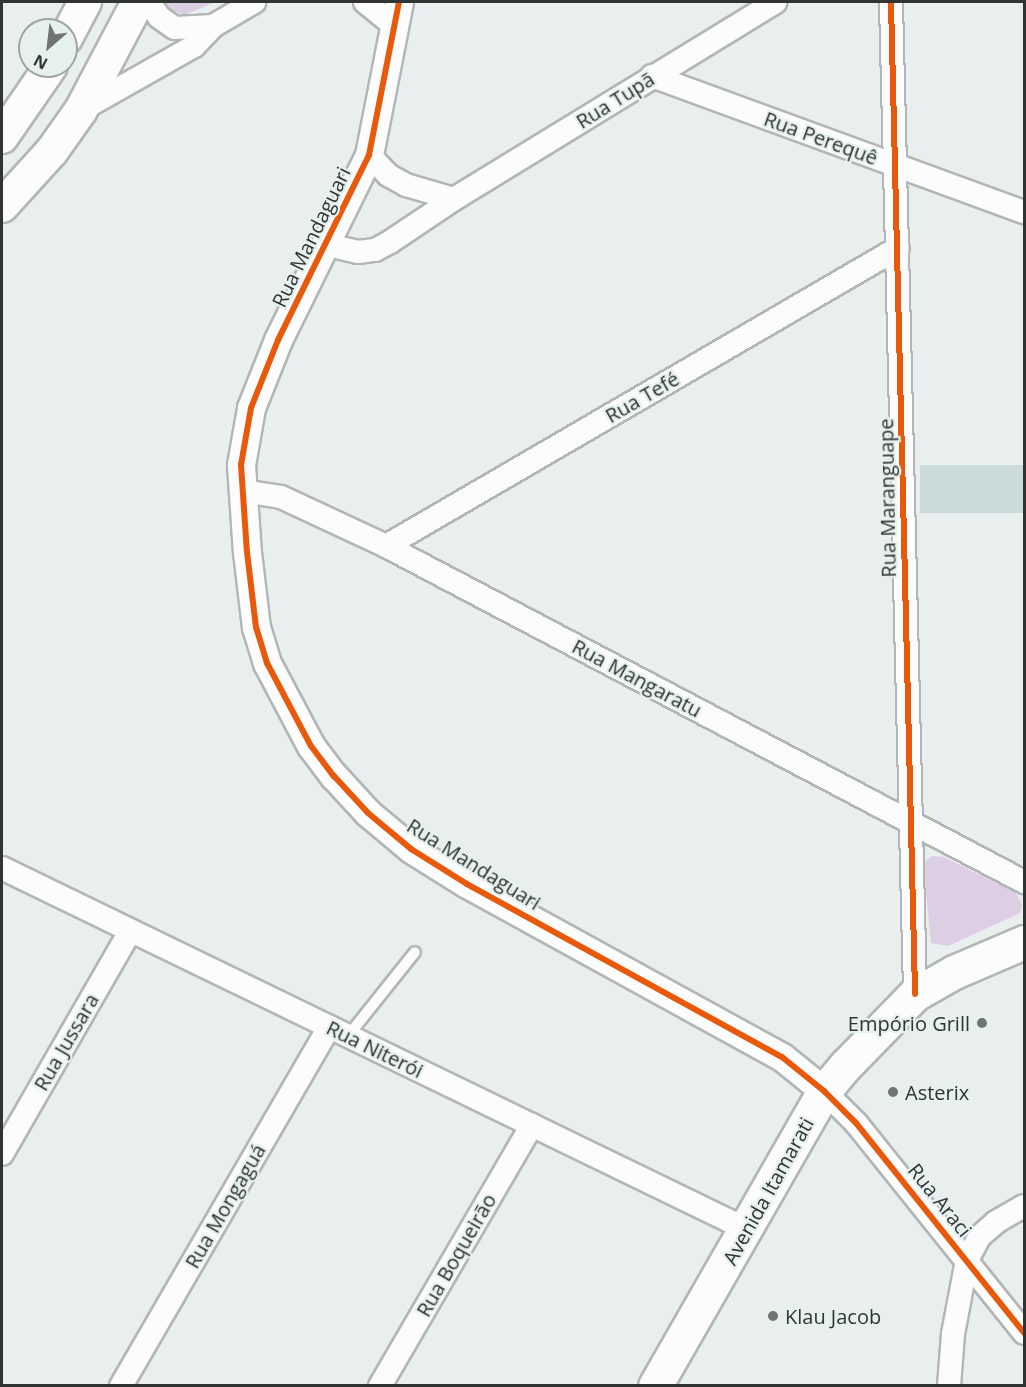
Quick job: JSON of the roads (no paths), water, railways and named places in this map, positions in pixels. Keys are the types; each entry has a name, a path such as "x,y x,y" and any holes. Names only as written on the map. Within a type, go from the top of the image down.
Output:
{"main road":[{"path":"77,18 85,2"},
{"path":"2,206 52,151 81,110 138,2"},
{"path":"2,137 43,78"},
{"name":"Avenida Itamarati","path":"655,1386 748,1230 824,1091 867,1040 915,994 954,972 1024,942"}],"street":[{"path":"149,2 159,17 175,28 213,26"},
{"path":"81,110 194,46 213,26 254,2"},
{"path":"365,2 397,14"},
{"name":"Rua Tupã","path":"328,244 358,252 375,250 454,198 775,2"},
{"name":"Rua Maranguape","path":"891,2 897,165 915,994"},
{"name":"Rua Mandaguari","path":"397,14 369,155 328,244 262,375 245,441 243,491 256,627 267,663 311,746 368,813 411,849 467,884 782,1056 824,1091"},
{"name":"Rua Perequê","path":"652,76 1024,212"},
{"path":"369,155 388,175 406,185 454,198"},
{"name":"Rua Tefé","path":"386,546 898,248"},
{"name":"Rua Mangaratu","path":"243,491 280,497 386,546 1024,882"},
{"name":"Rua Niterói","path":"2,868 748,1230"},
{"name":"Rua Jussara","path":"2,1154 130,931"},
{"name":"Rua Mongaguá","path":"121,1386 339,1031"},
{"name":"Rua Araci","path":"824,1091 856,1123 1024,1333"},
{"name":"Rua Boqueirão","path":"380,1386 532,1125"},
{"path":"948,1386 953,1334 967,1260 987,1230 1024,1206"}],"lane":[{"path":"339,1031 415,951"}],"place":[{"name":"Empório Grill","path":"982,1023"},
{"name":"Asterix","path":"893,1092"},
{"name":"Klau Jacob","path":"773,1316"}]}
